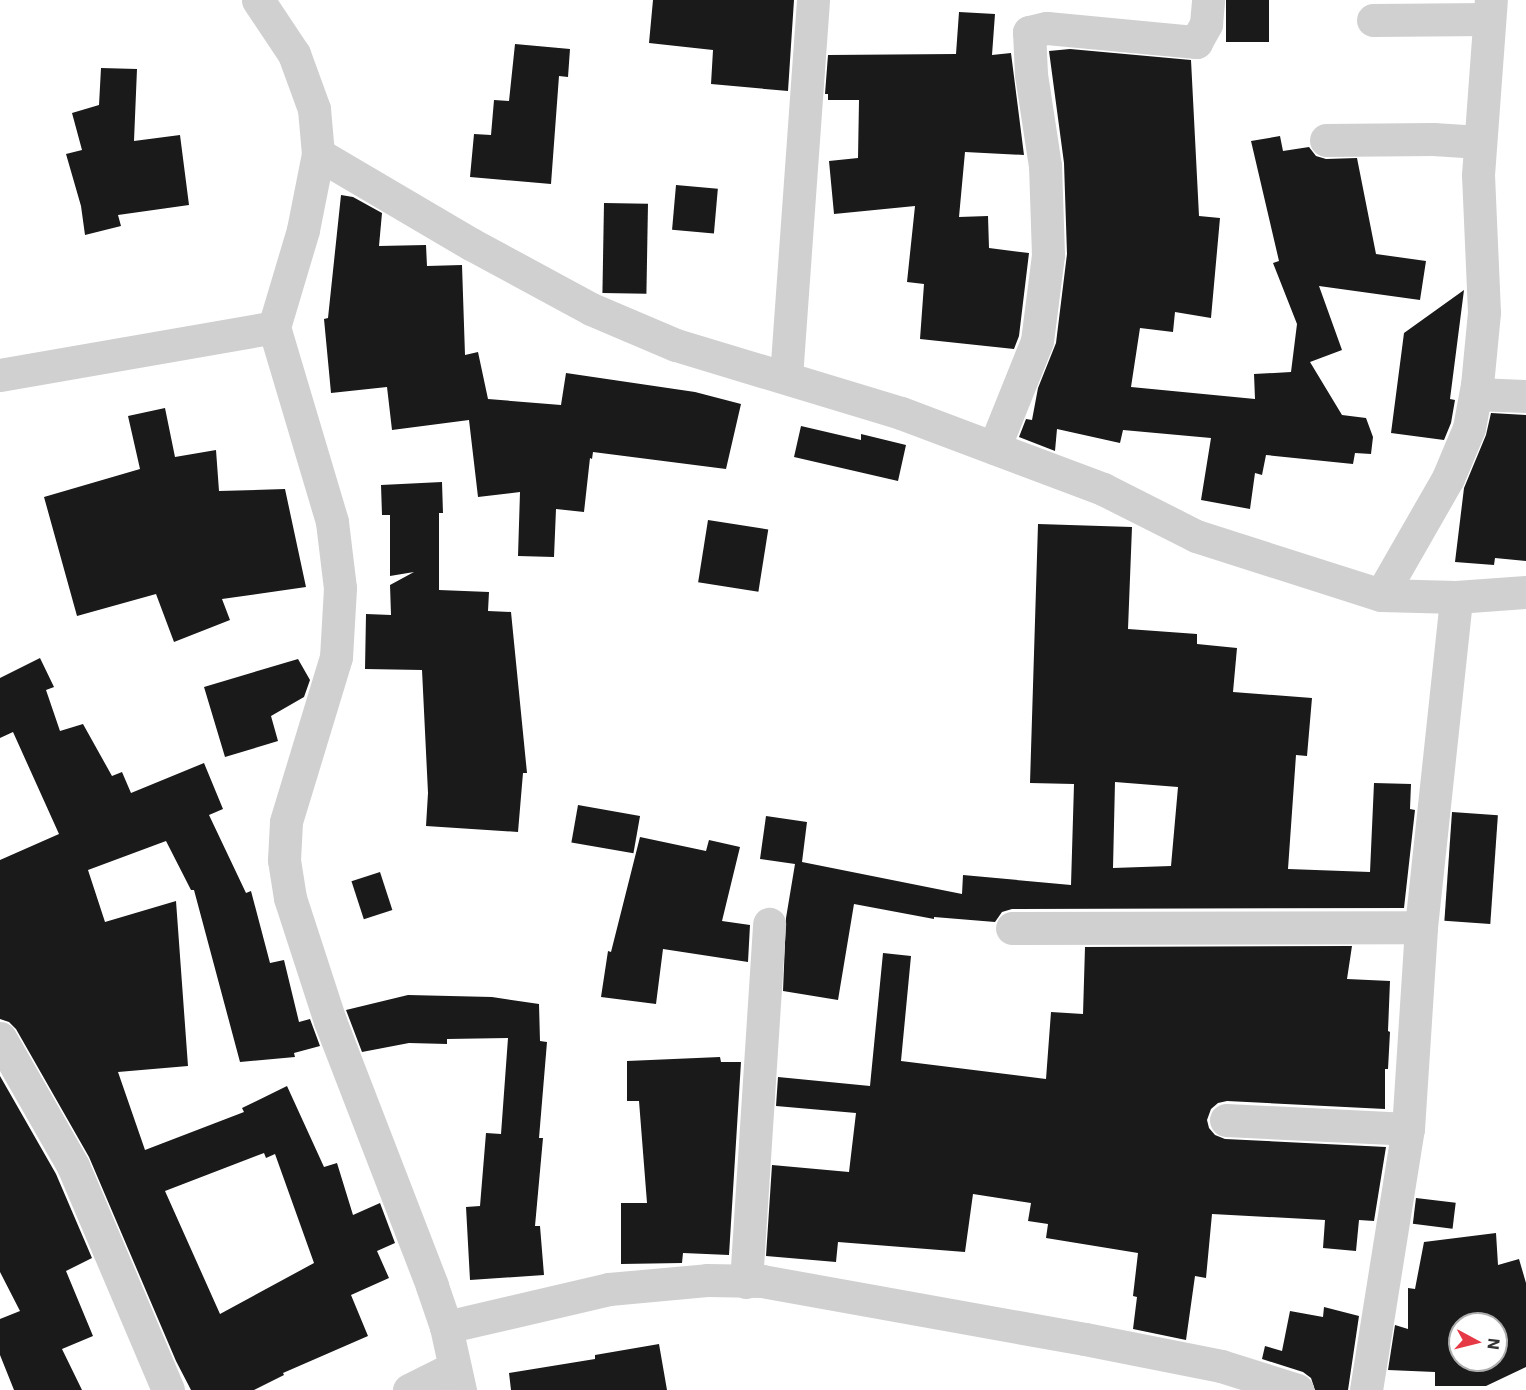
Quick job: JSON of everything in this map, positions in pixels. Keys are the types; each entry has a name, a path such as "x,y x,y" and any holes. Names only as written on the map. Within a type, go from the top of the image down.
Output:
{"street":[{"path":"258,0 294,54 314,109 318,154 303,230 274,327 332,522 340,588 336,657 286,822 285,861 290,898 330,1021 446,1327 458,1379 409,1390"},
{"path":"786,376 813,0"},
{"path":"994,448 1037,341 1048,255 1045,166 1031,74 1029,32 1047,28 1196,42 1206,24 1208,0"},
{"path":"1373,20 1490,10 1478,175 1484,312 1476,394 1469,428 1448,478 1381,595"},
{"path":"1326,140 1433,139 1480,142"},
{"path":"318,154 471,244 591,309 676,345 786,376 901,413 1103,489 1196,536 1381,595 1456,597 1526,592"},
{"path":"0,375 274,327"},
{"path":"1476,394 1526,396"},
{"path":"1366,1390 1408,1129 1421,927 1456,597"},
{"path":"746,1282 769,924"},
{"path":"1012,928 1421,927"},
{"path":"0,1038 73,1166 168,1390"},
{"path":"1226,1120 1408,1129"},
{"path":"446,1327 609,1289 707,1280 762,1281 1221,1366 1297,1390"}],"building":[{"path":"653,0 794,0 788,91 711,84 713,50 649,43"},
{"path":"1226,0 1269,0 1269,42 1226,42"},
{"path":"959,12 995,14 992,55 1011,53 1024,155 965,152 959,217 988,216 989,248 1029,253 1019,336 1014,349 920,339 924,284 907,282 915,206 834,214 829,161 858,158 859,100 828,100 828,94 825,94 828,55 956,54"},
{"path":"515,44 570,49 568,77 559,76 551,184 470,177 474,134 491,135 494,100 509,101"},
{"path":"1070,49 1191,60 1199,216 1220,218 1211,318 1175,312 1173,332 1140,328 1131,387 1255,399 1254,374 1291,372 1297,324 1273,263 1279,261 1251,141 1280,136 1283,151 1309,147 1316,156 1326,159 1357,158 1376,254 1426,261 1420,300 1319,286 1342,350 1310,362 1342,415 1366,418 1373,437 1371,454 1355,453 1353,464 1266,455 1262,475 1255,473 1250,509 1201,500 1211,438 1123,430 1120,443 1057,429 1055,451 1019,437 1026,419 1032,420 1038,388 1056,343 1067,254 1064,163 1049,51"},
{"path":"101,68 137,69 134,141 180,135 189,205 118,215 121,226 85,235 81,206 66,154 82,150 72,113 99,105"},
{"path":"676,185 718,189 714,233 672,230"},
{"path":"341,195 353,197 382,213 379,246 426,245 427,266 462,265 465,355 478,352 488,399 561,405 566,373 695,392 741,404 726,469 593,452 592,459 590,458 584,512 556,509 554,557 518,556 520,492 478,497 469,420 392,430 387,387 331,393 324,319 328,318"},
{"path":"604,203 648,204 646,294 602,293"},
{"path":"1464,290 1450,399 1455,400 1451,423 1444,440 1391,433 1404,333"},
{"path":"165,408 175,457 216,450 219,491 285,489 306,587 222,599 230,620 174,642 156,594 77,616 44,497 140,469 128,416"},
{"path":"1491,413 1526,415 1526,561 1495,558 1494,565 1455,562 1464,488 1486,435"},
{"path":"801,426 861,440 861,434 906,445 898,481 794,457"},
{"path":"442,482 443,513 439,513 439,590 489,592 488,611 511,612 527,773 523,773 518,832 426,826 428,793 422,670 365,669 366,614 391,615 390,585 414,572 390,576 390,515 382,515 381,485"},
{"path":"708,520 768,530 758,592 698,582"},
{"path":"1038,524 1132,527 1128,629 1197,634 1197,644 1237,648 1233,692 1312,698 1307,756 1296,755 1288,869 1370,872 1374,783 1411,784 1410,809 1415,810 1404,908 1012,909 1002,912 995,922 934,917 934,919 854,904 838,1000 783,991 786,918 795,864 760,859 766,816 807,822 802,862 962,894 963,875 1071,885 1074,784 1030,783","holes":["1115,782 1178,787 1171,866 1113,868"]},
{"path":"40,658 54,687 46,690 60,731 83,724 112,776 122,772 131,793 204,763 223,809 209,815 246,893 251,891 270,963 284,960 299,1022 310,1019 320,1046 294,1053 295,1057 240,1062 194,890 191,890 166,841 88,870 105,922 176,901 188,1066 118,1072 145,1150 244,1112 242,1108 287,1086 324,1167 337,1163 353,1215 380,1203 395,1243 377,1251 389,1278 351,1295 368,1336 283,1373 284,1375 254,1390 191,1390 176,1361 89,1157 16,1029 9,1022 0,1019 0,860 59,834 13,732 0,738 0,678","holes":["264,1153 266,1158 275,1154 314,1263 220,1314 165,1191"]},
{"path":"298,659 310,680 304,697 271,716 278,741 225,757 204,687"},
{"path":"578,805 640,816 633,853 571,842"},
{"path":"1452,812 1498,815 1490,924 1444,921"},
{"path":"640,837 706,851 709,840 740,847 722,921 750,925 748,962 663,949 656,1004 601,997 608,951 611,952"},
{"path":"380,872 392,910 364,919 351,881"},
{"path":"1352,946 1347,979 1390,981 1388,1031 1390,1032 1388,1069 1385,1069 1385,1109 1227,1101 1218,1103 1211,1109 1207,1120 1209,1128 1215,1135 1225,1139 1386,1147 1374,1221 1359,1220 1356,1251 1323,1248 1325,1220 1212,1214 1206,1278 1195,1276 1186,1340 1133,1329 1137,1297 1133,1296 1138,1253 1046,1238 1048,1224 1028,1221 1031,1203 973,1194 965,1252 838,1242 836,1262 766,1256 772,1165 849,1172 856,1113 776,1106 778,1077 870,1086 883,953 911,956 901,1061 1046,1079 1051,1012 1083,1014 1085,947"},
{"path":"408,995 492,997 539,1004 540,1041 547,1042 539,1138 543,1138 535,1226 540,1226 544,1275 470,1280 466,1207 480,1206 486,1133 501,1134 508,1038 447,1039 447,1044 409,1043 362,1052 346,1010"},
{"path":"720,1057 721,1062 741,1062 729,1255 683,1253 682,1263 621,1264 621,1203 647,1203 639,1101 627,1101 627,1061"},
{"path":"0,1076 56,1174 92,1258 66,1271 93,1336 62,1349 82,1390 14,1390 0,1355 0,1319 20,1311 0,1272"},
{"path":"1416,1198 1456,1203 1453,1229 1413,1224"},
{"path":"1496,1233 1498,1265 1519,1259 1526,1283 1526,1367 1486,1386 1435,1386 1435,1372 1388,1370 1395,1325 1408,1329 1408,1288 1415,1289 1424,1242"},
{"path":"1324,1307 1359,1316 1348,1390 1315,1390 1311,1378 1303,1372 1262,1359 1265,1346 1282,1351 1290,1311 1323,1317"},
{"path":"659,1344 667,1390 511,1390 509,1373 595,1359 595,1355"}]}
